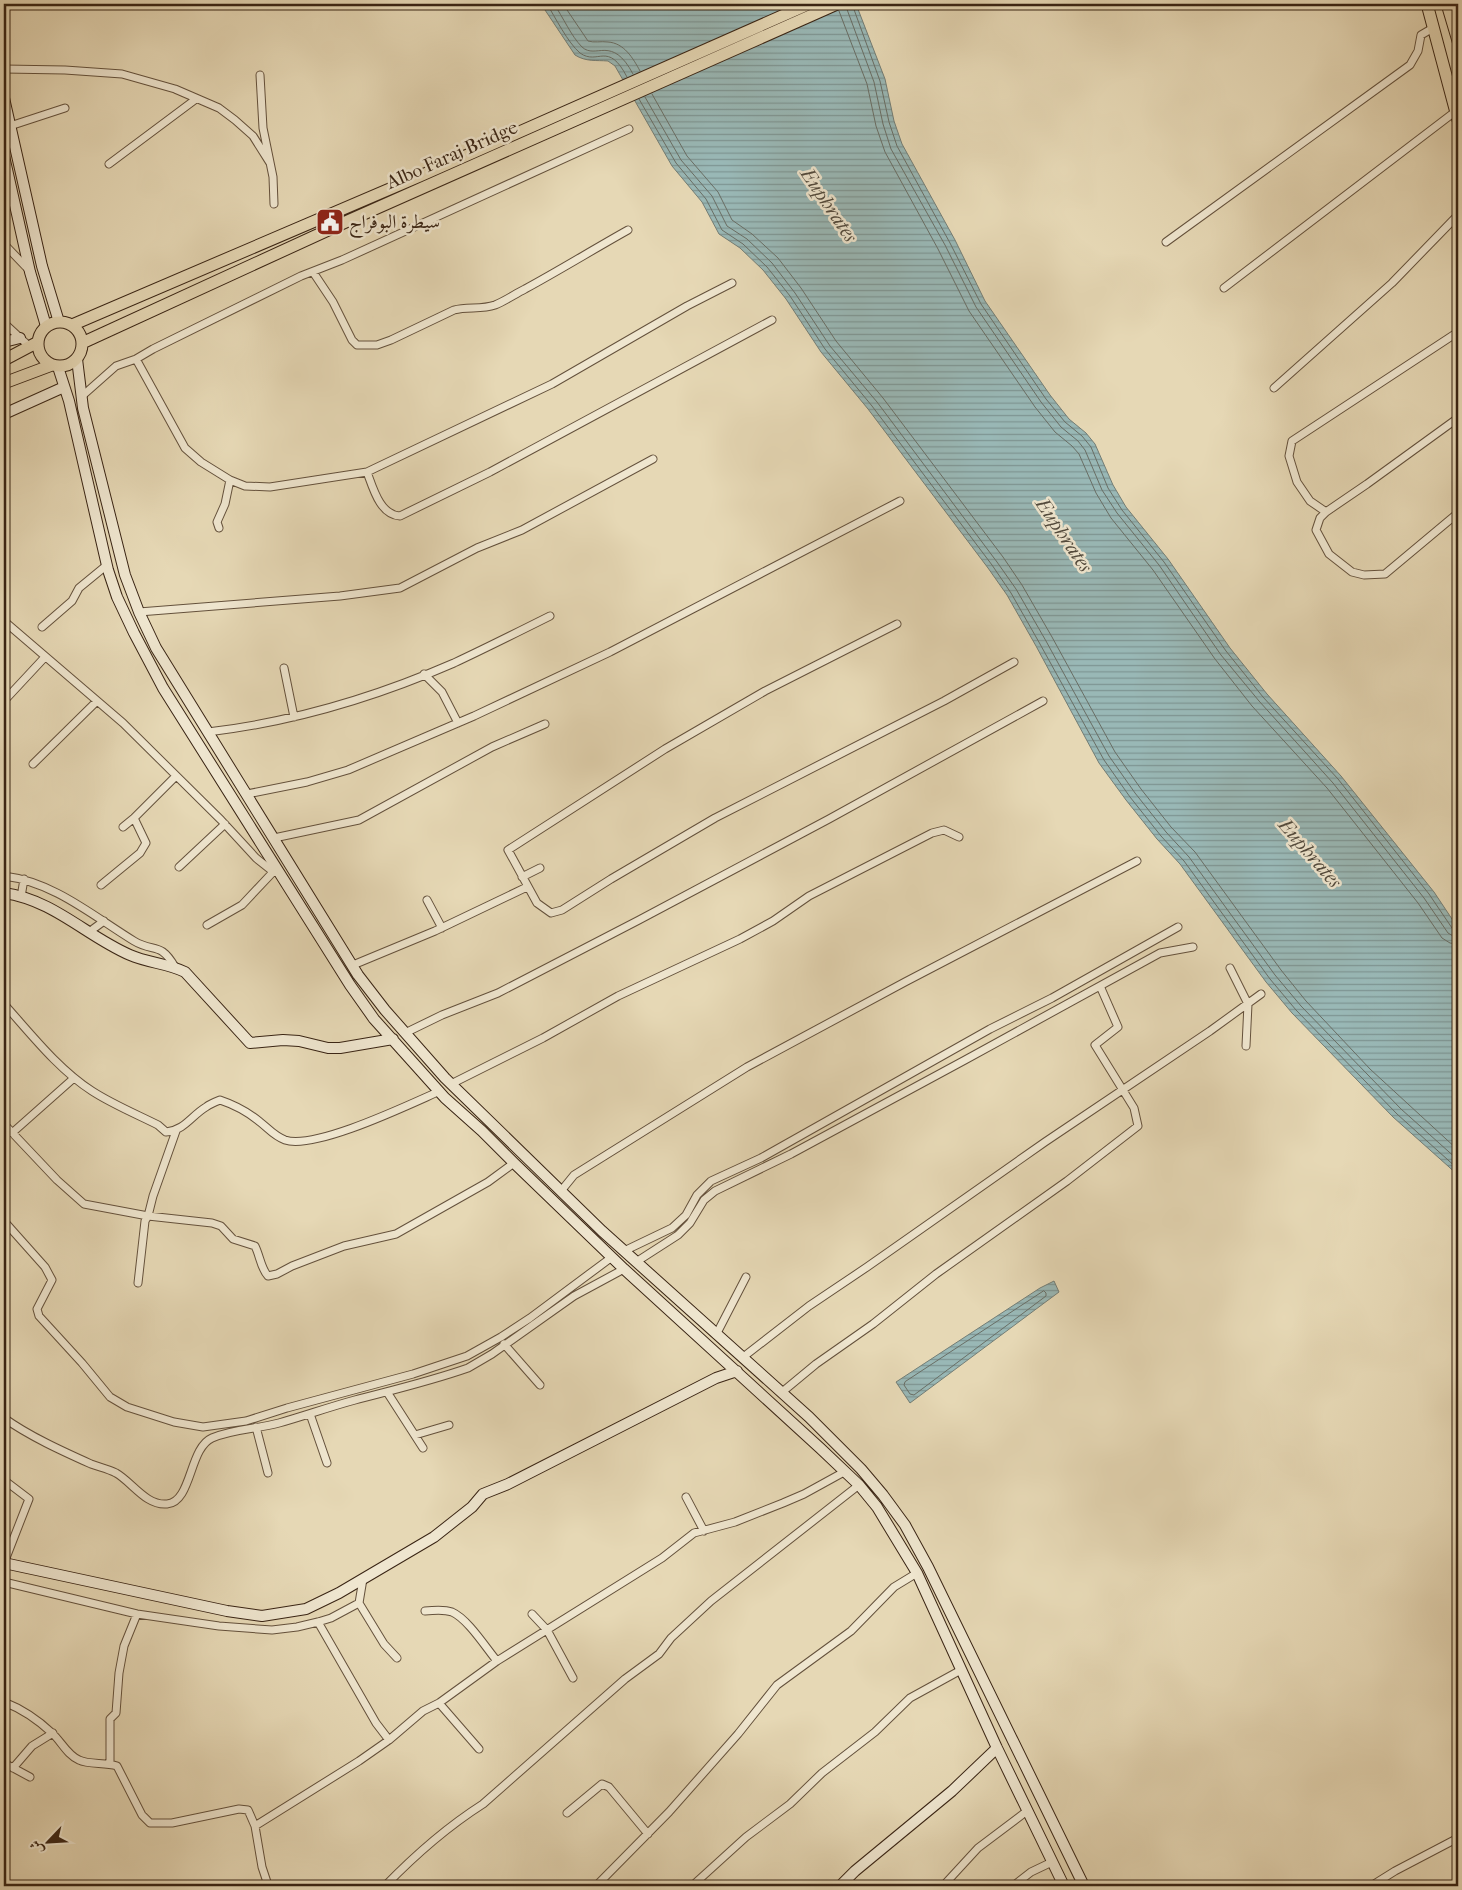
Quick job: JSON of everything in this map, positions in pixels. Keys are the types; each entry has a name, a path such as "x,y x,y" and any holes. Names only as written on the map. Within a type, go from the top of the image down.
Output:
{"main road":[{"name":"Albo Faraj Bridge","path":"82,343 483,154 809,4"},
{"name":"Albo Faraj Bridge","path":"72,326 837,4"},
{"path":"1426,4 1457,116"},
{"path":"1447,4 1458,41"},
{"path":"4,98 42,266 59,322"},
{"path":"4,156 30,272 46,326"},
{"path":"4,360 39,336 46,326 59,322 72,326 81,336 81,351 77,359 83,408 125,575 138,612 156,648 353,965 385,1010 451,1084 624,1251 809,1417 861,1469 883,1495 905,1525 928,1567 1084,1886"},
{"path":"4,342 29,342 41,356 55,366 70,401 107,565 117,597 163,688 277,872 364,1005 374,1019 440,1091 624,1269 737,1371 859,1486 877,1507 917,1573 981,1716 1064,1886"},
{"path":"4,383 55,366 65,366 77,359"},
{"path":"4,414 64,386"},
{"path":"4,893 34,901 63,914 106,944 130,956 146,962 175,967 185,972 250,1043 283,1040 299,1041 328,1048 340,1048 393,1039"},
{"path":"302,908 313,901"},
{"path":"544,1191 552,1183"},
{"path":"4,1563 227,1611 262,1616 306,1609 339,1593 434,1537 472,1507 483,1494 508,1484 716,1378 737,1371"},
{"path":"981,1716 998,1708"},
{"path":"840,1886 855,1871 952,1791 997,1748"}],"street":[{"path":"1166,242 1410,65 1418,51 1421,35 1433,28"},
{"path":"4,69 65,70 122,74 175,89 219,108 235,120 253,136 270,163"},
{"path":"260,76 262,128 273,177 274,204"},
{"path":"109,164 196,99"},
{"path":"10,126 65,108"},
{"path":"1224,288 1457,116"},
{"path":"81,396 116,366 136,359 313,272 628,129"},
{"path":"1274,388 1392,282 1458,215"},
{"path":"313,272 333,302 352,340 357,345 377,345 454,310 463,307 483,309 496,305 628,230"},
{"path":"4,244 30,272"},
{"path":"136,359 185,448 201,462 230,480 245,486 270,486 366,472 552,384 687,306 732,283"},
{"path":"366,472 379,500 388,512 393,516 400,516 490,472 772,320"},
{"path":"4,323 29,342"},
{"path":"1326,512 1310,501 1297,482 1289,456 1292,441 1458,332"},
{"path":"1458,418 1368,484 1326,512 1320,518 1316,530 1329,554 1341,565 1352,572 1364,575 1385,574 1458,513"},
{"path":"138,612 330,597 400,588 477,548 522,530 653,459"},
{"path":"219,528 218,522 225,504 230,480"},
{"path":"247,794 307,782 348,770 458,723 610,652 900,501"},
{"path":"42,627 72,601 79,588 107,565"},
{"path":"208,732 240,728 294,717 374,693 453,663 550,616"},
{"path":"4,621 97,701 225,824 256,858 277,872 242,905 207,925"},
{"path":"897,624 765,692 665,749 508,850 537,903 550,913 562,910 715,818 944,701 1014,662"},
{"path":"4,701 45,657"},
{"path":"284,668 294,717"},
{"path":"424,674 442,692 458,723"},
{"path":"33,764 97,701"},
{"path":"405,1033 442,1015 498,993 630,925 1043,701"},
{"path":"274,838 359,820 492,748 545,724"},
{"path":"123,826 134,818 176,776"},
{"path":"101,885 140,853 146,843 134,818"},
{"path":"179,867 225,824"},
{"path":"451,1084 543,1038 618,996 740,939 773,921 809,896 932,833 944,830 958,837"},
{"path":"561,1191 574,1175 747,1067 1137,861"},
{"path":"522,878 540,868"},
{"path":"4,876 24,879 68,898 138,943 163,951 175,967"},
{"path":"20,898 24,879"},
{"path":"353,965 442,928 527,887"},
{"path":"427,900 442,928"},
{"path":"89,932 104,921"},
{"path":"624,1251 672,1228 686,1215 697,1195 712,1181 761,1158 990,1029 1052,998 1178,927"},
{"path":"636,1262 678,1235 690,1223 704,1200 715,1191 791,1154 1160,953 1193,946"},
{"path":"1230,968 1248,1004 1246,1046"},
{"path":"781,1393 816,1364 873,1324 936,1274 1067,1181 1138,1126 1134,1108 1094,1045 1118,1027 1100,986"},
{"path":"742,1358 809,1306 1261,994"},
{"path":"4,1004 74,1078 93,1092 158,1125 166,1132 176,1131 183,1127 204,1107 220,1100 236,1106 260,1122 275,1136 287,1141 301,1142 362,1124 440,1091"},
{"path":"12,1133 74,1078"},
{"path":"4,1124 57,1180 84,1204 148,1216 212,1223 221,1226 233,1239 255,1246 263,1271 268,1276 344,1246 396,1234 488,1182 514,1163"},
{"path":"138,1283 144,1222 148,1216 153,1196 176,1131"},
{"path":"4,1220 45,1267 52,1280 37,1309 39,1316 110,1398 127,1407 174,1422 203,1427 246,1421 413,1374 467,1356 482,1349 523,1323 612,1257"},
{"path":"4,1418 17,1428 116,1474 141,1494 164,1504 172,1503 177,1499 186,1484 199,1449 210,1439 256,1427 277,1424 468,1368 480,1362 574,1296 624,1269"},
{"path":"716,1335 746,1277"},
{"path":"504,1344 540,1385"},
{"path":"387,1392 423,1448"},
{"path":"310,1414 327,1463"},
{"path":"416,1435 449,1425"},
{"path":"256,1427 268,1473"},
{"path":"256,1826 359,1761 389,1740 423,1711 438,1703 497,1661 662,1558 694,1533 735,1522 783,1503 844,1472"},
{"path":"4,1480 29,1499 4,1563"},
{"path":"385,1886 413,1857 464,1816 483,1804 625,1679 660,1654 671,1638 711,1601 859,1486"},
{"path":"686,1497 704,1531"},
{"path":"596,1886 648,1834 738,1734 777,1685 851,1631 894,1587 917,1573"},
{"path":"363,1579 359,1602 384,1644 397,1658"},
{"path":"4,1582 137,1614 219,1626 272,1630 298,1627 331,1618 359,1602"},
{"path":"425,1611 436,1609 452,1612 462,1619 497,1661"},
{"path":"110,1764 110,1720 116,1713 119,1674 124,1646 137,1614"},
{"path":"532,1614 547,1630 573,1678"},
{"path":"318,1622 376,1723 389,1740"},
{"path":"692,1886 746,1837 790,1804 822,1773 875,1732 910,1698 961,1670"},
{"path":"4,1702 24,1710 53,1733 70,1754 80,1761 117,1766 142,1815 150,1823 172,1822 248,1810 256,1826 262,1868 268,1885 266,1886"},
{"path":"438,1703 479,1749"},
{"path":"13,1768 32,1746 53,1733"},
{"path":"4,1763 30,1777"},
{"path":"567,1813 602,1784 609,1787 648,1834"},
{"path":"943,1886 978,1848 1027,1811"},
{"path":"1371,1886 1395,1871 1458,1838"},
{"path":"1013,1886 1030,1872 1052,1862"}],"water":[{"name":"Euphrates","path":"541,4 856,4 885,79 894,121 902,144 955,240 985,301 1050,395 1069,419 1086,433 1095,444 1113,485 1126,507 1168,559 1230,648 1267,694 1341,776 1434,892 1458,928 1458,1175 1393,1117 1292,1013 1266,982 1180,864 1157,839 1099,763 1007,595 988,568 868,409 821,352 786,299 763,270 740,248 719,234 702,202 672,166 615,66 608,61 587,60 575,55"},
{"path":"1054,1281 1059,1292 910,1403 896,1382 1040,1288"}],"place":[{"name":"سيطرة البوفراج","path":"330,222"}]}
